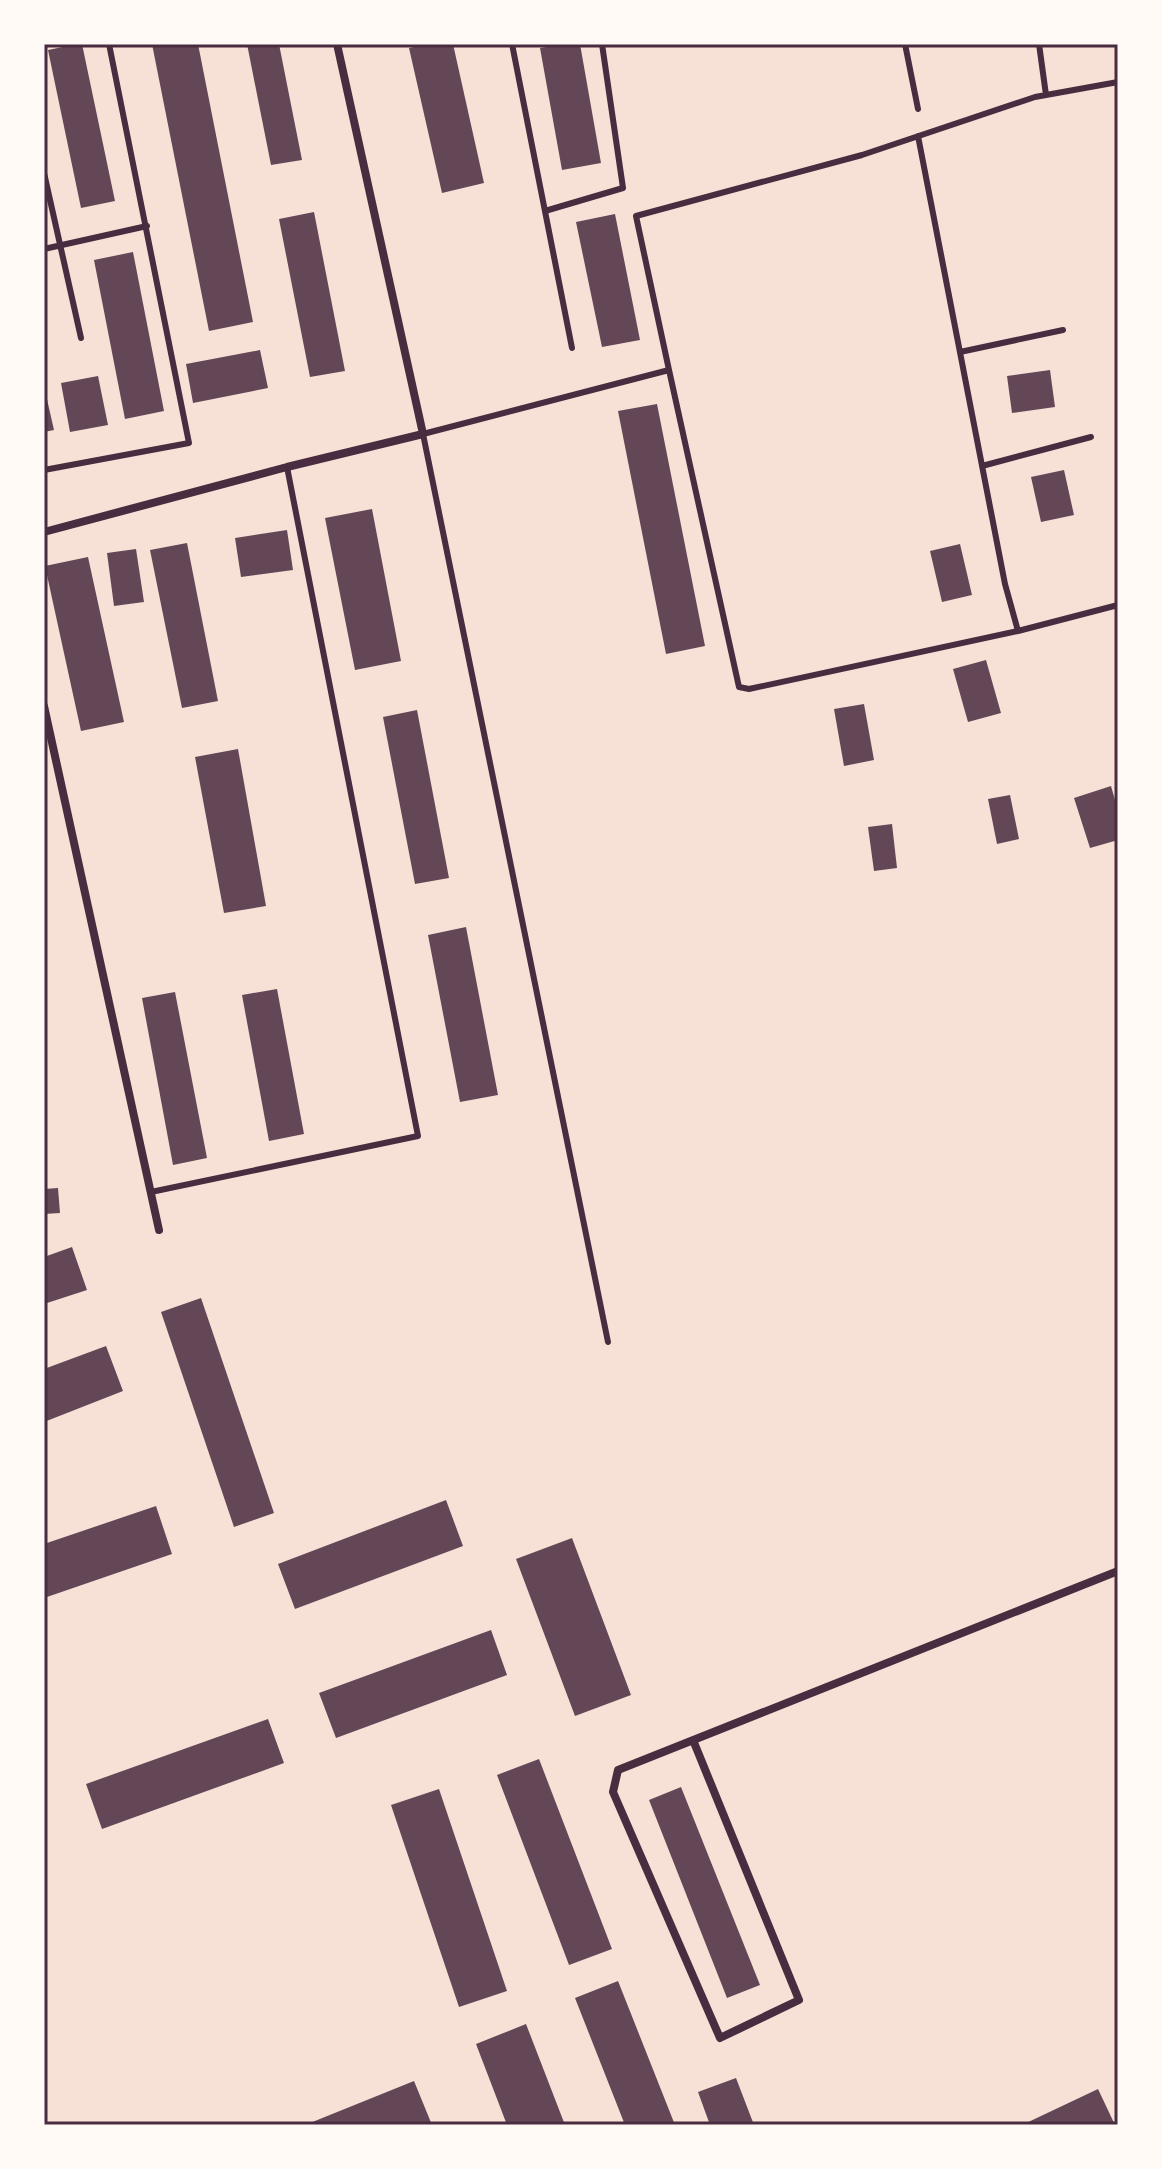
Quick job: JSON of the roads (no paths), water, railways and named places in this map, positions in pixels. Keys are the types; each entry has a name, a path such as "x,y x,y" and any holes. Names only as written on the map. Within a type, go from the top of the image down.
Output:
{"street":[{"path":"44,532 423,434 337,44"},
{"path":"44,706 159,1230"},
{"path":"693,1740 799,2000 720,2038 613,1792 618,1770 693,1740 1118,1571"}],"lane":[{"path":"44,470 189,443 109,44"},
{"path":"512,44 572,348"},
{"path":"545,211 623,188 602,44"},
{"path":"905,44 918,109"},
{"path":"1039,44 1046,95"},
{"path":"1118,82 1046,95 862,155 636,216 739,687 749,689 1018,631 1118,605"},
{"path":"918,136 1005,584 1018,631"},
{"path":"44,173 81,338"},
{"path":"44,249 147,226"},
{"path":"960,352 1063,330"},
{"path":"608,1342 423,434 669,370"},
{"path":"982,466 1091,437"},
{"path":"151,1192 418,1136 287,467"}]}
